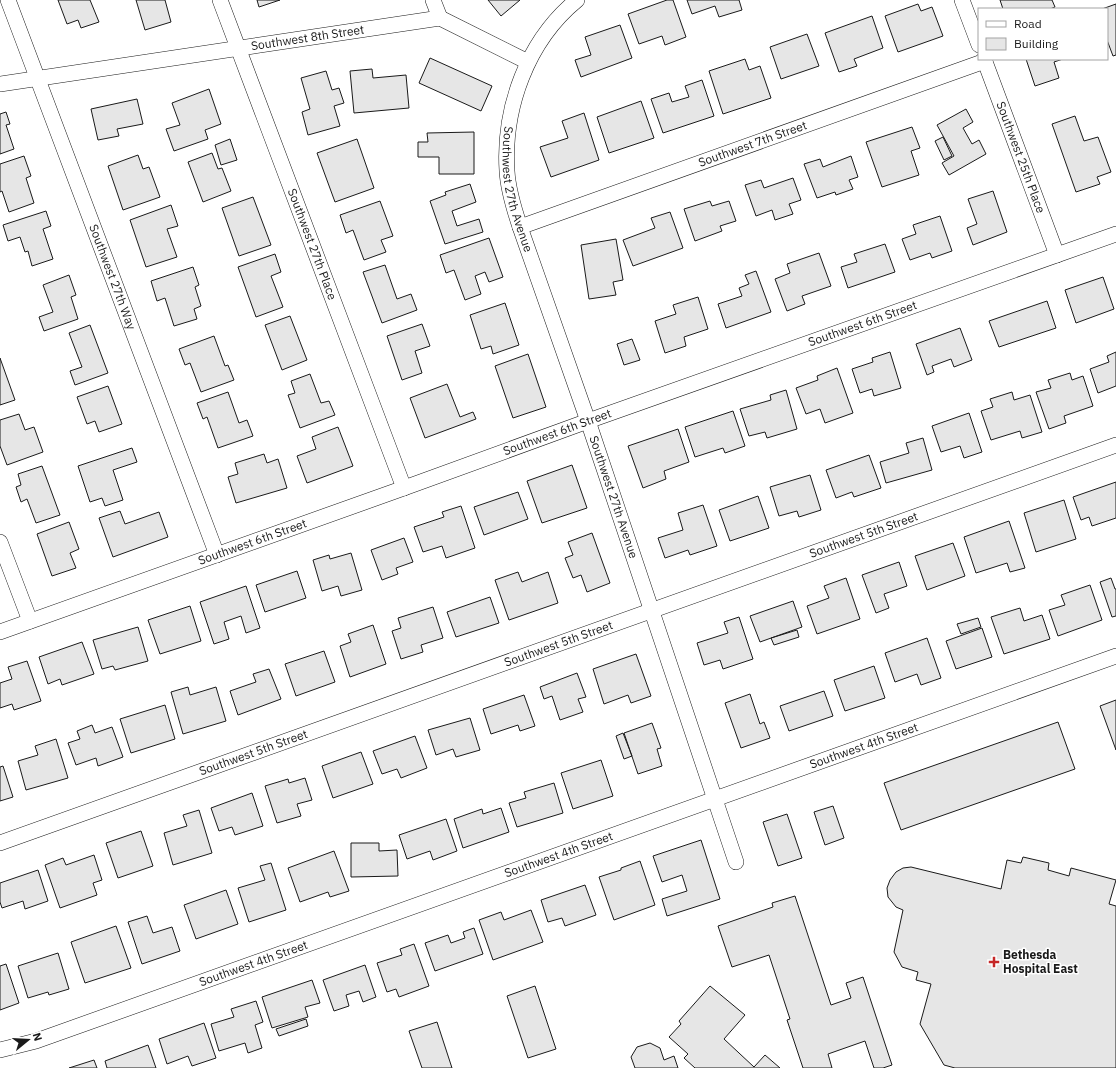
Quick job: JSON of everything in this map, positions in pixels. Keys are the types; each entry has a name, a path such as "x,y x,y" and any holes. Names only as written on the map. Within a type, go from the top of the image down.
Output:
{"street":[{"name":"Southwest 27th Way","path":"8,0 217,554"},
{"name":"Southwest 27th Place","path":"220,0 404,488"},
{"path":"433,0 440,18 528,62 535,49 552,26 576,0"},
{"path":"962,0 978,42"},
{"name":"Southwest 8th Street","path":"0,84 440,18"},
{"name":"Southwest 7th Street","path":"520,227 984,60"},
{"name":"Southwest 25th Place","path":"984,60 1057,255"},
{"name":"Southwest 27th Avenue","path":"528,62 513,102 508,129 507,172 512,200 652,610 736,862"},
{"name":"Southwest 6th Street","path":"0,632 588,421 1116,234"},
{"name":"Southwest 5th Street","path":"0,843 1116,445"},
{"path":"0,542 30,621"},
{"name":"Southwest 4th Street","path":"0,1050 36,1041 1116,656"}],"building":[{"path":"58,0 90,0 99,22 81,28 78,20 67,24"},
{"path":"136,0 165,0 171,22 145,30"},
{"path":"257,0 280,0 259,7"},
{"path":"488,0 520,0 501,16"},
{"path":"667,0 673,0 686,37 665,45 662,36 639,44 628,14"},
{"path":"687,0 739,0 742,10 719,17 715,6 692,14"},
{"path":"1000,0 1052,0 1055,7 1052,8 1003,8"},
{"path":"918,4 921,11 932,7 943,36 898,52 885,16"},
{"path":"1116,4 1116,55 1113,56 1108,43 1108,8 1105,8"},
{"path":"872,16 883,48 854,59 857,66 839,72 825,33"},
{"path":"620,25 632,58 581,77 575,60 591,55 585,37"},
{"path":"807,34 819,66 781,79 770,47"},
{"path":"430,58 492,86 481,111 419,83"},
{"path":"745,59 749,70 760,66 771,98 723,114 709,71"},
{"path":"1026,60 1060,60 1054,62 1059,78 1035,86"},
{"path":"372,69 373,78 406,75 409,108 354,113 350,71"},
{"path":"326,71 332,90 339,88 344,103 334,106 340,126 308,135 302,112 310,109 301,78"},
{"path":"702,80 714,116 663,133 651,99 669,93 672,102 689,97 685,86"},
{"path":"209,89 221,124 205,130 208,139 174,151 166,129 180,125 172,103"},
{"path":"137,99 143,124 117,129 119,136 98,140 91,109"},
{"path":"641,101 654,138 609,153 597,117"},
{"path":"966,109 973,122 963,128 972,144 979,140 986,154 949,175 942,163 954,156 937,125"},
{"path":"6,112 10,124 6,125 14,149 0,154 0,114"},
{"path":"584,113 599,160 551,177 540,147 568,138 562,121"},
{"path":"1075,116 1084,141 1098,137 1111,172 1097,177 1100,184 1076,192 1052,124"},
{"path":"912,127 920,148 911,151 919,175 882,187 866,142"},
{"path":"474,132 474,174 439,174 439,157 418,157 418,142 428,142 427,133"},
{"path":"943,137 952,156 944,160 935,141"},
{"path":"230,139 237,160 221,165 215,145"},
{"path":"357,139 374,188 335,202 317,153"},
{"path":"212,153 218,169 222,168 231,191 203,202 188,162"},
{"path":"138,155 143,169 149,167 160,197 123,210 108,166"},
{"path":"24,156 31,176 26,178 34,203 9,212 2,191 0,192 0,164"},
{"path":"851,156 858,177 849,180 853,189 836,195 835,192 817,198 804,164 820,159 823,167"},
{"path":"793,178 801,200 789,204 793,214 775,220 772,210 756,216 745,185 761,180 764,188"},
{"path":"470,184 476,202 452,211 457,226 479,219 483,232 445,244 430,201 446,195 445,192"},
{"path":"993,191 1007,232 973,245 967,228 977,224 968,199"},
{"path":"253,197 271,245 239,256 222,208"},
{"path":"380,201 393,236 381,240 386,252 364,260 353,230 346,233 340,215"},
{"path":"710,201 712,206 729,201 736,221 720,226 722,231 695,241 684,209"},
{"path":"171,205 178,226 167,229 177,257 146,267 130,220"},
{"path":"46,211 51,226 43,229 53,259 32,266 28,251 25,252 20,237 8,241 3,225"},
{"path":"670,212 683,248 633,266 623,240 655,228 651,218"},
{"path":"940,216 952,251 932,258 930,253 910,260 902,239 916,234 913,225"},
{"path":"489,238 503,277 489,282 485,272 475,276 481,294 465,300 454,270 446,273 440,255"},
{"path":"616,239 623,280 613,282 616,295 589,299 581,245"},
{"path":"885,244 895,272 848,288 841,267 857,262 854,254"},
{"path":"819,253 831,286 802,296 805,304 787,311 775,279 790,273 787,264"},
{"path":"275,254 281,272 271,276 283,307 256,317 238,267"},
{"path":"385,265 397,299 411,294 417,310 382,323 363,272"},
{"path":"193,267 199,285 195,287 201,306 194,309 197,319 174,326 165,298 157,301 151,281"},
{"path":"756,271 771,312 726,328 718,304 742,296 739,288 749,284 745,275"},
{"path":"69,275 76,295 71,297 78,319 44,331 39,317 53,312 43,285"},
{"path":"1103,277 1114,309 1076,323 1065,290"},
{"path":"698,297 708,329 684,337 686,346 665,353 655,321 676,314 673,305"},
{"path":"1047,301 1056,328 999,347 989,321"},
{"path":"505,303 519,345 493,354 491,346 481,349 470,315"},
{"path":"290,316 307,360 282,370 265,325"},
{"path":"422,324 430,346 415,351 422,373 402,380 387,336"},
{"path":"90,325 108,373 75,385 70,371 82,367 69,333"},
{"path":"960,328 972,360 954,367 951,359 932,366 934,372 927,375 916,344"},
{"path":"214,336 225,366 228,365 234,380 201,392 190,363 185,365 179,349"},
{"path":"632,339 640,360 624,365 617,344"},
{"path":"890,352 901,388 874,396 872,389 860,393 852,369 873,362 872,358"},
{"path":"1116,352 1116,386 1098,393 1090,369 1109,362 1107,356"},
{"path":"528,354 546,407 513,418 495,366"},
{"path":"0,358 15,400 0,405"},
{"path":"837,368 853,413 825,423 820,409 806,414 796,388 818,380 817,376"},
{"path":"1070,373 1072,380 1083,376 1093,406 1064,416 1066,423 1049,429 1036,392 1051,388 1048,380"},
{"path":"310,374 321,403 329,401 335,415 300,428 288,395 295,393 291,381"},
{"path":"447,384 460,417 473,412 476,419 425,438 410,398"},
{"path":"108,386 122,424 99,432 95,421 87,424 77,397"},
{"path":"786,390 797,429 767,438 765,432 749,436 740,409 771,400 770,395"},
{"path":"228,392 239,423 247,420 253,436 218,448 207,417 203,419 197,403"},
{"path":"1012,392 1014,400 1030,395 1042,432 1022,438 1020,431 991,440 981,411 993,407 990,399"},
{"path":"733,411 745,446 725,453 723,448 695,457 685,427"},
{"path":"969,413 982,452 964,458 960,446 941,452 932,426"},
{"path":"19,414 25,430 34,427 43,452 7,465 0,446 0,420"},
{"path":"338,427 353,466 307,483 297,456 316,449 312,437"},
{"path":"678,429 689,462 664,471 666,479 643,488 628,446"},
{"path":"923,438 932,470 886,483 880,462 909,453 906,443"},
{"path":"132,448 137,462 113,470 123,500 105,506 102,498 90,502 78,466"},
{"path":"264,454 267,463 278,459 287,488 236,503 228,477 238,474 235,463"},
{"path":"869,455 881,488 854,497 852,492 836,498 826,470"},
{"path":"572,465 587,508 542,523 527,481"},
{"path":"42,466 60,515 36,523 27,499 21,502 16,487 21,485 18,474"},
{"path":"810,475 821,510 799,517 797,511 779,516 770,487"},
{"path":"1116,482 1116,518 1092,526 1089,517 1081,520 1073,497"},
{"path":"518,492 528,519 484,535 474,507"},
{"path":"758,496 769,528 730,541 719,510"},
{"path":"1064,500 1076,539 1036,552 1024,513"},
{"path":"703,505 717,546 690,555 688,550 665,558 658,538 683,530 678,513"},
{"path":"461,506 475,548 446,558 442,546 423,552 414,527 444,517 442,512"},
{"path":"120,511 125,524 159,512 168,537 113,557 99,518"},
{"path":"1009,521 1025,568 1010,572 1007,563 976,573 964,537"},
{"path":"69,522 79,549 70,553 76,568 52,576 37,534"},
{"path":"592,533 610,583 587,592 581,575 573,578 565,558 573,555 568,542"},
{"path":"404,538 413,562 396,568 398,574 382,580 371,550"},
{"path":"953,543 965,576 927,590 915,556"},
{"path":"351,553 362,590 341,596 338,586 322,591 313,560 329,555 330,559"},
{"path":"899,562 907,586 884,594 889,608 876,613 862,575"},
{"path":"297,571 306,598 265,612 256,585"},
{"path":"518,572 522,582 548,572 558,603 509,620 495,580"},
{"path":"846,578 860,619 817,634 807,606 829,598 824,586"},
{"path":"1111,578 1116,589 1116,616 1112,617 1100,582"},
{"path":"1090,585 1102,620 1058,636 1049,610 1065,605 1061,595"},
{"path":"246,586 260,628 246,633 241,616 224,622 229,639 214,644 200,602"},
{"path":"490,597 499,623 456,637 447,612"},
{"path":"793,601 802,627 760,642 750,616"},
{"path":"190,606 201,641 160,654 148,620"},
{"path":"433,607 443,638 421,645 423,652 401,659 392,631 401,628 398,618"},
{"path":"1020,608 1024,621 1042,615 1050,639 1004,654 991,617"},
{"path":"739,617 753,659 723,669 720,660 704,665 697,643 728,633 724,622"},
{"path":"978,618 981,627 961,634 957,624"},
{"path":"373,625 386,664 350,677 340,646 351,642 348,634"},
{"path":"138,627 148,661 115,670 113,666 102,669 93,640"},
{"path":"982,628 992,657 956,669 946,641"},
{"path":"797,630 799,637 774,645 771,638"},
{"path":"927,638 941,678 921,685 917,674 895,682 885,653"},
{"path":"82,642 94,674 62,685 60,679 48,684 39,657"},
{"path":"324,651 335,682 296,696 285,664"},
{"path":"636,654 651,696 631,703 628,695 604,704 593,669"},
{"path":"27,661 41,701 14,710 12,704 0,708 0,683 12,679 8,667"},
{"path":"874,666 885,698 845,711 834,680"},
{"path":"269,669 281,699 238,715 230,691 256,682 253,674"},
{"path":"577,673 586,697 578,699 583,712 560,720 552,696 544,699 540,687"},
{"path":"188,687 190,695 216,687 226,721 183,734 171,692"},
{"path":"824,691 833,716 789,731 780,706"},
{"path":"750,694 760,724 764,722 770,738 741,748 725,703"},
{"path":"524,695 535,726 520,731 518,725 491,734 483,709"},
{"path":"1116,700 1116,750 1100,706"},
{"path":"165,705 175,739 131,753 120,719"},
{"path":"470,718 480,750 456,757 453,749 436,755 428,730"},
{"path":"1058,722 1075,769 901,830 884,783"},
{"path":"652,723 661,748 657,749 662,766 638,774 624,733"},
{"path":"92,725 95,733 112,727 123,757 98,766 96,758 76,765 68,743 80,739 77,731"},
{"path":"623,733 632,756 624,759 616,736"},
{"path":"415,736 427,768 401,778 397,769 382,774 373,751"},
{"path":"56,739 68,778 26,790 18,761 38,755 35,746"},
{"path":"361,752 373,784 333,798 322,766"},
{"path":"601,760 613,796 573,809 561,773"},
{"path":"3,766 13,797 0,801 0,767"},
{"path":"305,778 312,800 297,804 301,816 277,823 265,786 288,779 289,783"},
{"path":"554,783 563,813 517,827 509,803 526,798 524,792"},
{"path":"252,793 263,826 235,835 232,827 219,831 211,808"},
{"path":"833,806 844,838 825,845 814,812"},
{"path":"501,808 509,832 463,848 454,819 482,809 483,814"},
{"path":"199,810 212,853 173,865 164,833 187,826 183,815"},
{"path":"787,814 802,858 778,866 763,822"},
{"path":"446,819 457,851 433,860 430,851 407,859 399,835"},
{"path":"141,831 153,866 118,878 106,843"},
{"path":"701,840 720,899 667,916 662,899 687,891 682,875 662,882 653,856"},
{"path":"351,843 379,843 379,851 397,850 398,876 351,877"},
{"path":"334,851 349,891 330,897 328,892 300,902 288,868"},
{"path":"94,855 102,880 93,883 97,895 60,908 45,865 63,858 66,865"},
{"path":"1023,857 1049,863 1048,870 1069,876 1071,868 1116,880 1109,904 1116,906 1116,1068 955,1068 944,1065 920,1024 931,984 916,980 918,972 902,967 894,952 903,910 896,907 888,897 887,888 890,880 896,872 903,868 911,867 1001,889 1007,860 1021,863"},
{"path":"640,861 655,905 614,920 599,877 621,870 621,868"},
{"path":"271,863 286,910 249,922 238,888 265,880 260,866"},
{"path":"38,870 48,901 25,909 23,901 2,908 0,902 0,883"},
{"path":"585,885 596,915 565,926 562,918 548,922 541,900"},
{"path":"226,890 238,924 196,939 184,905"},
{"path":"795,896 831,1005 851,998 846,983 863,977 892,1065 883,1068 874,1068 865,1041 828,1054 832,1068 803,1068 787,1020 790,1019 769,955 732,967 718,926 773,907 772,903"},
{"path":"531,910 543,942 493,960 479,920 501,912 504,920"},
{"path":"147,916 153,933 172,927 180,951 142,964 128,922"},
{"path":"116,926 131,968 85,983 71,942"},
{"path":"474,928 483,954 435,971 425,943 448,935 451,943 465,938 463,932"},
{"path":"414,944 429,986 399,997 396,989 387,992 377,963 402,955 400,949"},
{"path":"58,953 69,989 49,995 48,992 28,998 18,966"},
{"path":"6,964 19,1003 0,1010 0,966"},
{"path":"365,965 376,997 363,1002 359,991 346,995 349,1006 334,1011 323,980"},
{"path":"312,980 320,1003 305,1007 308,1017 272,1028 262,997"},
{"path":"535,986 556,1049 528,1058 507,996"},
{"path":"710,986 745,1015 724,1039 754,1067 765,1055 780,1068 695,1068 684,1058 688,1054 669,1037 681,1024 679,1021"},
{"path":"256,1001 263,1022 255,1025 262,1048 248,1053 245,1043 219,1051 211,1024 234,1017 231,1009"},
{"path":"306,1019 308,1026 279,1036 276,1029"},
{"path":"437,1022 452,1068 422,1068 409,1031"},
{"path":"204,1023 216,1058 192,1066 188,1056 167,1064 159,1039"},
{"path":"650,1043 660,1048 664,1060 674,1056 678,1068 635,1068 631,1057 637,1047"},
{"path":"148,1045 156,1068 107,1068 105,1061"},
{"path":"94,1060 97,1068 69,1068"}],"place":[{"name":"Bethesda Hospital East","path":"994,962"}]}
